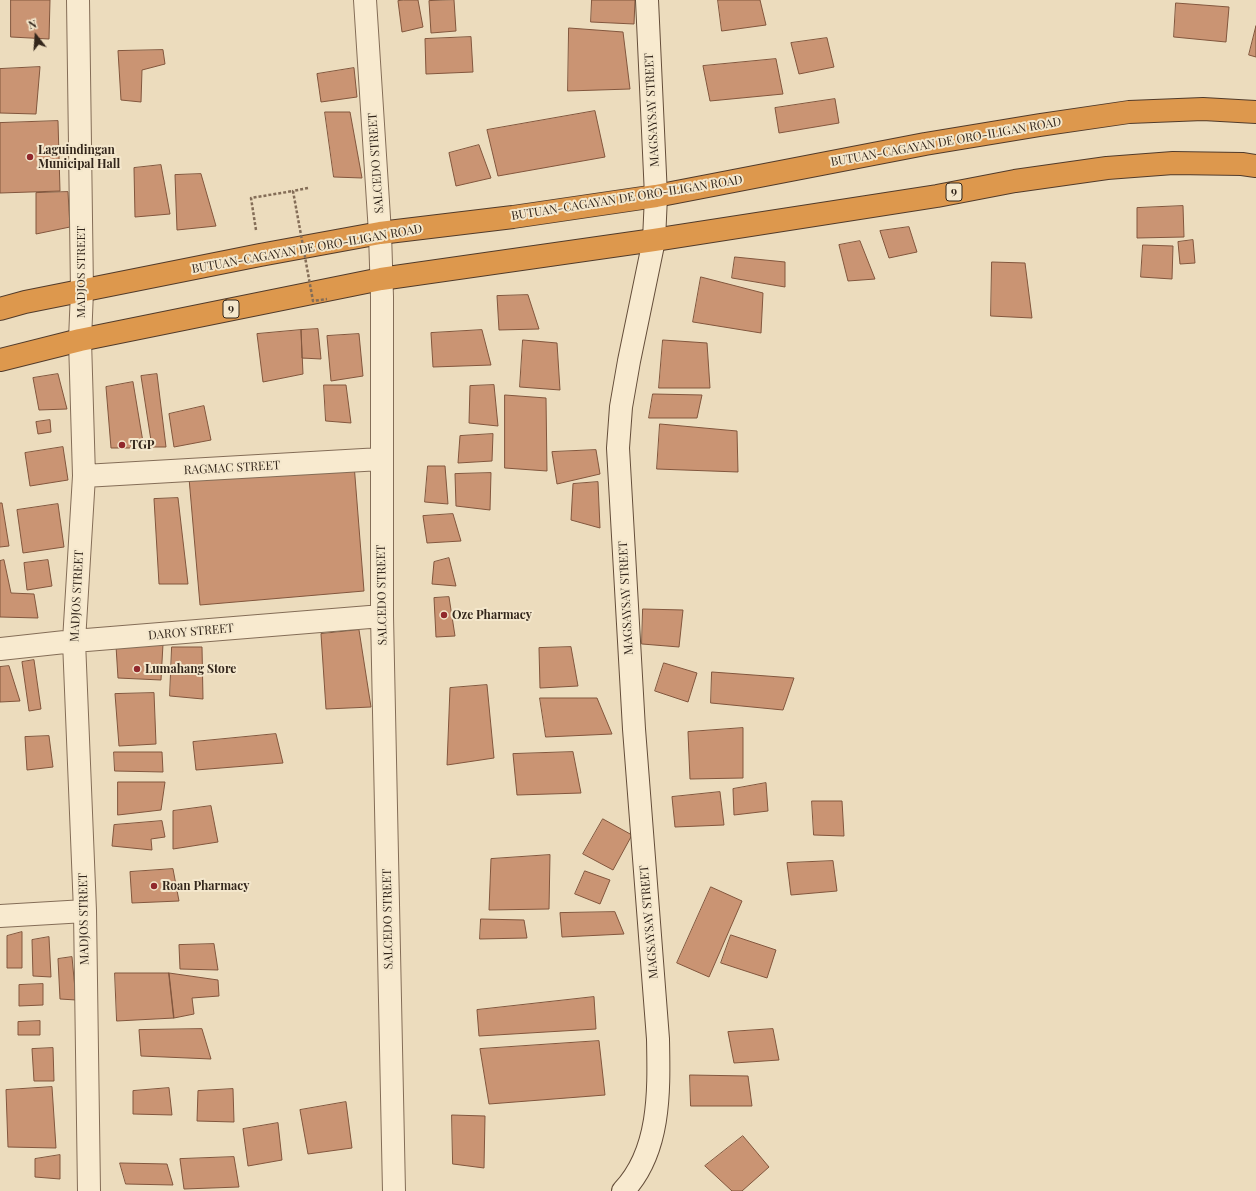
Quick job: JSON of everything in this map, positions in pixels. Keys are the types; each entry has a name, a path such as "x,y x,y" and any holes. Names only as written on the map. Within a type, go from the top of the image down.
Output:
{"highway":[{"name":"BUTUAN-CAGAYAN DE ORO-ILIGAN ROAD","path":"0,309 260,255 380,234 513,217 656,196 925,144 1040,125 1129,112 1203,110 1256,112"},
{"name":"9","path":"0,360 80,340 381,279 654,240 937,196 1015,181 1107,168 1173,163 1242,164 1256,166"}],"street":[{"name":"MADJOS STREET","path":"78,0 82,291 80,340 84,476 74,641 85,911 89,1191"},
{"name":"SALCEDO STREET","path":"365,0 380,234 382,616 394,1191"},
{"name":"MAGSAYSAY STREET","path":"623,1191 630,1183 646,1156 654,1127 659,1090 658,1039 634,729 618,448 624,391 654,240 656,196 648,0"},
{"name":"RAGMAC STREET","path":"84,476 381,459"},
{"name":"DAROY STREET","path":"0,649 74,641 382,616"},
{"path":"0,916 85,911"}],"path":[{"path":"260,255 251,198 308,188"},
{"path":"293,191 313,301 327,299"}],"building":[{"path":"11,0 50,0 49,39 11,37"},
{"path":"418,0 423,27 402,32 398,1"},
{"path":"454,0 456,31 431,33 429,1"},
{"path":"592,0 635,0 634,24 591,22"},
{"path":"718,0 760,0 766,25 722,31"},
{"path":"1176,3 1229,7 1226,42 1174,37"},
{"path":"1256,26 1256,57 1249,55"},
{"path":"569,28 623,32 630,89 568,91"},
{"path":"471,37 473,72 426,74 425,39"},
{"path":"827,38 834,67 799,74 791,43"},
{"path":"163,50 165,64 142,70 141,102 121,100 118,51"},
{"path":"776,59 783,94 710,101 703,66"},
{"path":"40,67 36,114 0,113 0,69"},
{"path":"354,68 357,97 321,102 317,74"},
{"path":"835,99 839,123 779,133 775,108"},
{"path":"595,111 605,157 498,176 487,130"},
{"path":"325,112 350,112 362,178 334,177"},
{"name":"Laguindingan Municipal Hall","path":"58,121 60,191 0,193 0,123"},
{"path":"479,145 491,178 456,186 449,153"},
{"path":"161,165 170,214 135,217 134,168"},
{"path":"201,174 216,226 177,230 175,175"},
{"path":"68,192 70,227 36,234 36,193"},
{"path":"1183,206 1184,237 1137,238 1137,208"},
{"path":"909,227 917,252 889,258 880,231"},
{"path":"1193,240 1195,263 1180,264 1178,242"},
{"path":"860,241 875,279 848,281 839,245"},
{"path":"1143,245 1173,246 1172,279 1141,277"},
{"path":"735,257 785,262 785,287 732,278"},
{"path":"992,262 1025,263 1032,318 991,316"},
{"path":"701,277 763,293 761,333 693,322"},
{"path":"528,295 539,329 499,330 497,296"},
{"path":"318,329 321,359 302,358 301,330"},
{"path":"301,330 303,374 263,382 257,334"},
{"path":"482,330 491,365 433,367 431,333"},
{"path":"359,334 363,376 331,381 327,336"},
{"path":"523,340 557,343 560,390 520,387"},
{"path":"663,340 707,343 710,388 659,388"},
{"path":"58,374 67,409 39,410 33,378"},
{"path":"157,374 166,447 152,447 141,376"},
{"path":"133,382 144,448 111,448 106,387"},
{"path":"324,385 346,385 351,423 326,421"},
{"path":"494,385 498,426 469,423 470,386"},
{"path":"653,394 702,395 697,418 649,418"},
{"path":"505,395 546,398 547,471 505,468"},
{"path":"204,406 211,440 174,447 169,414"},
{"path":"50,420 51,432 38,434 36,422"},
{"path":"660,424 737,431 738,472 657,469"},
{"path":"493,434 492,461 458,463 460,436"},
{"path":"63,447 68,480 30,486 25,453"},
{"path":"596,450 600,474 557,484 552,452"},
{"path":"354,464 364,591 200,605 189,478"},
{"path":"428,466 445,466 448,504 425,502"},
{"path":"491,473 490,510 456,506 455,474"},
{"path":"598,482 600,528 571,520 573,484"},
{"path":"178,498 188,584 159,584 154,499"},
{"path":"0,503 2,503 9,546 0,547"},
{"path":"58,504 64,547 23,553 17,510"},
{"path":"453,514 461,541 427,543 423,516"},
{"path":"449,558 456,586 432,584 434,562"},
{"path":"4,560 11,593 34,594 38,618 0,617 0,561"},
{"path":"48,560 52,586 27,590 24,563"},
{"path":"449,597 455,636 436,637 434,598"},
{"path":"643,609 683,610 679,647 642,644"},
{"path":"359,630 371,707 326,709 321,634"},
{"path":"163,644 161,680 118,678 116,646"},
{"path":"172,647 202,647 203,699 170,696"},
{"path":"571,647 578,686 540,688 539,648"},
{"path":"34,660 41,709 29,711 22,662"},
{"path":"664,663 697,673 688,702 655,691"},
{"path":"9,666 20,701 0,702 0,667"},
{"path":"712,672 794,678 783,710 711,703"},
{"path":"487,685 494,758 447,765 450,688"},
{"path":"154,693 156,744 119,746 115,694"},
{"path":"540,698 597,698 612,734 546,737"},
{"path":"743,728 743,778 690,779 688,732"},
{"path":"276,734 283,763 196,770 193,742"},
{"path":"49,736 53,767 27,770 25,737"},
{"path":"114,752 162,752 163,772 115,771"},
{"path":"573,752 581,793 517,795 513,754"},
{"path":"118,782 165,782 161,810 118,815"},
{"path":"766,783 768,811 734,815 733,789"},
{"path":"720,792 724,825 675,827 672,797"},
{"path":"812,801 842,801 844,836 814,835"},
{"path":"211,806 218,842 173,849 173,811"},
{"path":"603,819 632,835 613,870 583,854"},
{"path":"162,821 165,837 151,839 152,850 112,846 114,825"},
{"path":"550,855 549,909 489,910 491,859"},
{"path":"833,861 837,891 791,895 787,863"},
{"name":"Roan Pharmacy","path":"173,869 179,901 132,903 130,872"},
{"path":"585,871 610,880 600,904 575,894"},
{"path":"711,887 742,901 709,977 677,963"},
{"path":"615,912 624,934 562,937 560,913"},
{"path":"481,919 524,920 527,938 480,939"},
{"path":"22,932 22,968 7,968 7,936"},
{"path":"731,935 776,950 767,978 721,963"},
{"path":"49,937 51,977 33,976 32,940"},
{"path":"214,944 218,970 180,969 179,945"},
{"path":"72,957 76,1000 60,999 58,959"},
{"path":"115,973 169,973 174,1018 117,1021"},
{"path":"169,973 218,980 219,996 192,998 194,1014 174,1018"},
{"path":"43,984 43,1005 19,1006 19,985"},
{"path":"594,997 596,1029 479,1036 477,1010"},
{"path":"40,1021 40,1035 18,1035 18,1022"},
{"path":"202,1029 211,1059 141,1056 139,1030"},
{"path":"773,1029 779,1060 734,1063 728,1032"},
{"path":"599,1041 605,1095 489,1104 480,1049"},
{"path":"53,1048 54,1081 34,1081 32,1049"},
{"path":"690,1075 748,1076 752,1106 691,1106"},
{"path":"52,1087 56,1148 8,1147 6,1090"},
{"path":"169,1088 172,1115 133,1114 133,1091"},
{"path":"233,1089 234,1122 197,1121 198,1091"},
{"path":"346,1102 352,1148 308,1154 300,1110"},
{"path":"452,1115 485,1116 484,1168 453,1164"},
{"path":"278,1123 282,1160 248,1166 243,1129"},
{"path":"743,1136 769,1167 742,1191 732,1191 705,1166"},
{"path":"60,1155 60,1179 35,1177 35,1159"},
{"path":"234,1157 239,1187 184,1189 180,1159"},
{"path":"120,1163 167,1164 173,1185 126,1184"}],"place":[{"name":"Laguindingan Municipal Hall","path":"30,157"},
{"name":"TGP","path":"122,445"},
{"name":"Oze Pharmacy","path":"444,615"},
{"name":"Lumahang Store","path":"137,669"},
{"name":"Roan Pharmacy","path":"154,886"}]}
